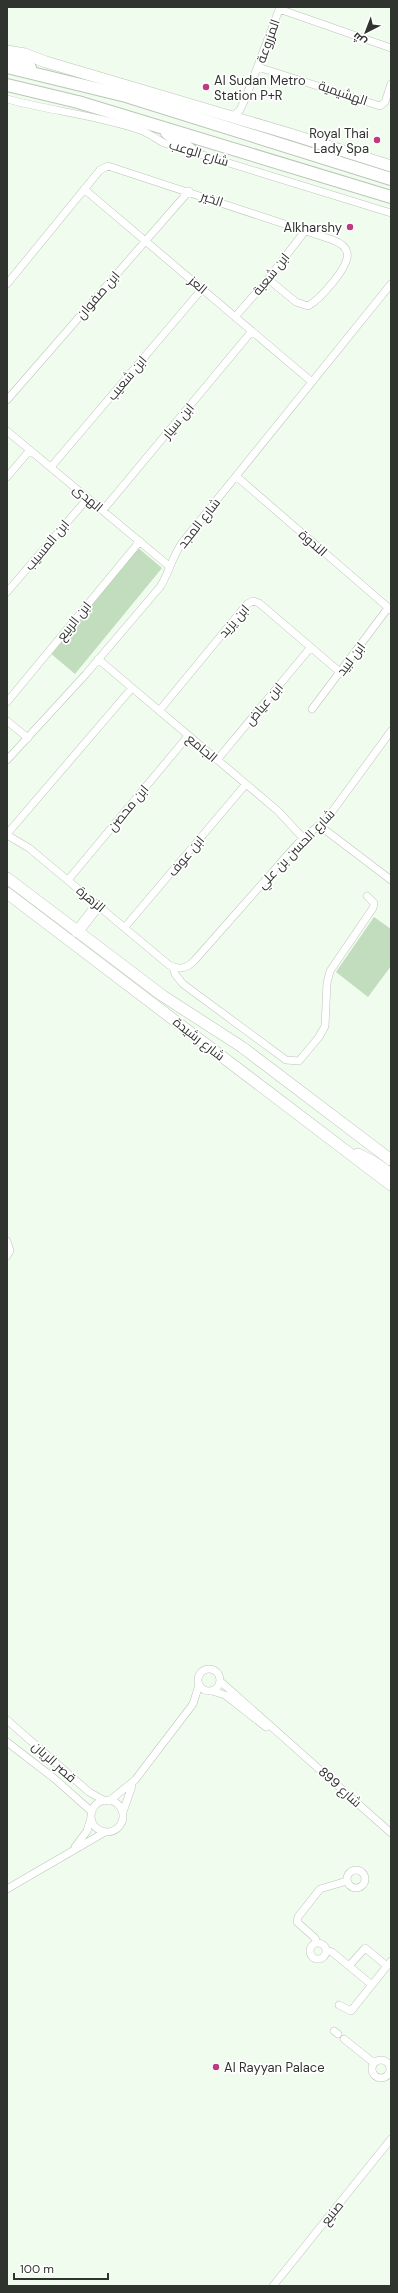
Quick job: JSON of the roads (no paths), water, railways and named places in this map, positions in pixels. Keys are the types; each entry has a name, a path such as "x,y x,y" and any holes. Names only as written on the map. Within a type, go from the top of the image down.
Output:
{"main road":[{"path":"7,53 43,75"},
{"path":"7,53 25,54 46,62 232,116 391,166"},
{"path":"7,66 126,96 391,179"},
{"name":"شارع الوعب","path":"7,85 78,102 391,196"},
{"path":"152,125 192,151"},
{"name":"شارع رشيدة","path":"7,878 163,996 242,1047 391,1160"},
{"name":"شارع رشيدة","path":"7,893 391,1185"},
{"path":"77,932 98,905"},
{"path":"345,1151 368,1158 391,1174"}],"street":[{"path":"280,8 391,48"},
{"name":"المزروعة","path":"232,116 240,110 246,97 280,8"},
{"name":"الهشيمية","path":"258,66 380,106 385,102 391,84"},
{"name":"المزروعة","path":"246,97 244,111 247,121"},
{"name":"شارع الوعب","path":"7,99 38,107 73,112 138,130 164,143 391,213"},
{"name":"الخير","path":"7,284 84,189 102,168 108,166 189,191 305,231 343,246 347,256 343,268 319,299 308,306 296,302 268,279"},
{"name":"العز","path":"84,189 312,382"},
{"name":"ابن صفوان","path":"7,400 189,191"},
{"name":"ابن شعبة","path":"235,317 268,279 305,231"},
{"name":"شارع المجد","path":"7,760 98,659 160,587 166,577 169,566 182,543 391,284"},
{"name":"ابن شعيب","path":"51,467 202,289"},
{"name":"ابن سيار","path":"103,510 252,331"},
{"name":"الهدى","path":"7,431 169,566"},
{"path":"7,478 30,450"},
{"name":"الندوة","path":"236,476 390,609"},
{"name":"ابن المسيب","path":"7,592 88,498"},
{"name":"ابن الربيع","path":"7,702 140,541"},
{"name":"ابن يزيد","path":"159,711 250,602 259,603 341,673"},
{"name":"ابن لبيد","path":"312,709 390,609"},
{"name":"ابن عياض","path":"217,760 311,648"},
{"name":"الجامع","path":"98,659 284,817 303,838"},
{"name":"الزهرة","path":"132,688 7,835 29,848 173,967 175,974 183,984 290,1062 299,1061 319,1037 325,1026 328,977 333,966 374,908 374,903 368,896"},
{"path":"7,721 28,738"},
{"name":"شارع الحسن بن علي","path":"173,967 179,968 190,965 303,838 320,826 391,731"},
{"name":"ابن محصن","path":"68,880 188,736"},
{"name":"ابن عوف","path":"125,927 246,784"},
{"path":"320,826 391,880"},
{"path":"7,1241 10,1251 7,1256"},
{"path":"122,1812 135,1780 193,1704 217,1688 220,1680 216,1671 208,1669 199,1675 199,1685 193,1704"},
{"name":"شارع 899","path":"220,1680 391,1833"},
{"path":"199,1685 204,1690 211,1691"},
{"name":"شارع 899","path":"211,1691 225,1695 288,1742"},
{"name":"قصر الريان","path":"7,1720 89,1792 107,1801"},
{"name":"قصر الريان","path":"7,1742 60,1782 92,1814"},
{"path":"74,1848 87,1831 92,1814 98,1803 107,1801 135,1780"},
{"path":"7,1889 74,1848 106,1832 113,1831 120,1826 123,1819 122,1812 118,1804 107,1801"},
{"path":"92,1814 97,1828 106,1832"},
{"path":"347,1881 320,1889 298,1917 297,1922 314,1938 317,1943 322,1944 326,1950 332,1952 372,1985"},
{"path":"317,1943 312,1946 310,1951 314,1958 323,1957 326,1950"},
{"path":"339,2005 350,2011 389,1963 365,1948 349,1966"},
{"path":"344,2040 374,2063"},
{"path":"380,2060 387,2062 390,2068 390,2076 385,2078 376,2078 371,2071 374,2063 380,2060"},
{"name":"صنيع","path":"273,2286 391,2139"}],"place":[{"name":"Al Sudan Metro Station P+R","path":"206,87"},
{"name":"Royal Thai Lady Spa","path":"377,140"},
{"name":"Alkharshy","path":"350,227"},
{"name":"Al Rayyan Palace","path":"216,2067"}]}
